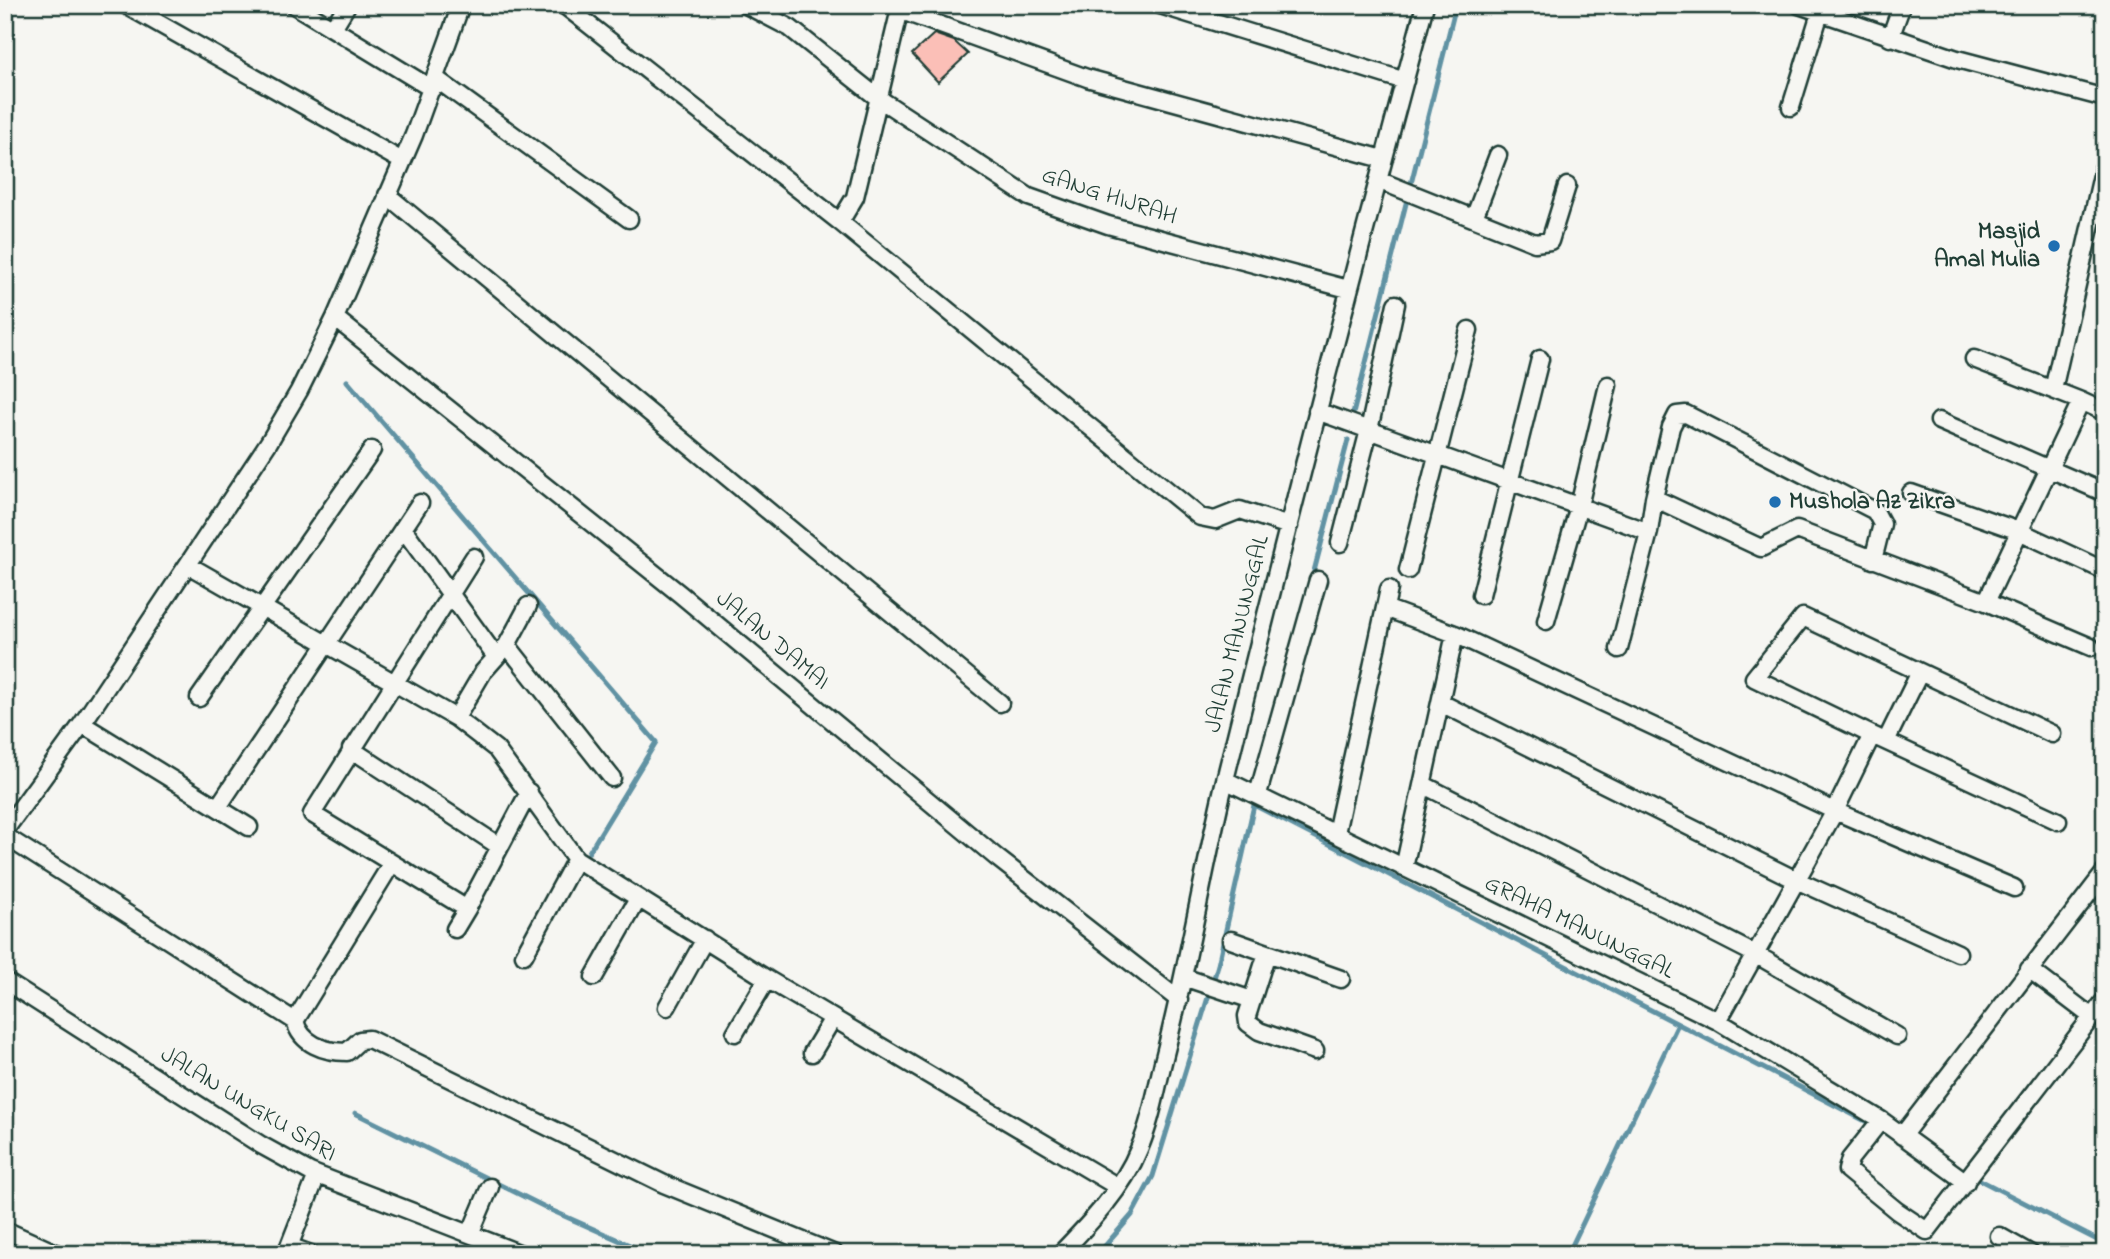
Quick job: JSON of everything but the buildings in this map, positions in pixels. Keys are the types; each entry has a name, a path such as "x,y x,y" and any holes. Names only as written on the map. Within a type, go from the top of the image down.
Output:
{"street":[{"path":"126,5 402,162"},
{"path":"294,5 433,83 629,219"},
{"path":"332,28 347,5"},
{"path":"564,5 840,222 1200,517 1215,520 1240,510 1289,526"},
{"name":"GANG HIJRAH","path":"746,5 790,28 878,98 1029,197 1061,210 1348,289"},
{"path":"1160,5 1405,81"},
{"name":"JALAN MANUNGGAL","path":"1060,1254 1118,1187 1139,1150 1186,978 1227,780 1317,411 1425,5"},
{"path":"1799,5 1889,38 2105,98"},
{"path":"1889,38 1902,5"},
{"path":"5,830 82,724 269,442 335,318 402,162 459,6"},
{"path":"840,222 855,197 900,8 1087,78 1383,159"},
{"path":"1791,107 1820,13"},
{"path":"1474,218 1498,155"},
{"path":"2053,390 2105,162"},
{"path":"1378,180 1535,243 1550,241 1567,186"},
{"path":"387,195 1000,703"},
{"path":"1340,543 1396,304"},
{"name":"JALAN DAMAI","path":"335,318 680,594 996,857 1179,1000"},
{"path":"1408,570 1469,330"},
{"path":"1480,595 1540,359"},
{"path":"1974,359 2105,412"},
{"path":"1545,621 1578,506 1608,385"},
{"path":"1986,602 2081,401"},
{"path":"1317,411 1649,532"},
{"path":"1619,649 1649,532 1671,427 1677,415 1686,414 1875,511 1882,524 1873,559"},
{"path":"1939,421 2105,493"},
{"path":"199,698 372,450"},
{"path":"1911,493 2019,531 2105,571"},
{"path":"1654,498 1760,548 1797,530 1986,602 2091,647"},
{"path":"218,807 405,531 420,503"},
{"path":"405,531 450,595 612,778"},
{"path":"467,909 312,814 474,557"},
{"path":"188,565 456,718 496,749 576,859 767,979 1118,1187"},
{"path":"1257,794 1318,580"},
{"path":"1336,833 1389,589"},
{"path":"456,718 528,606"},
{"path":"1385,608 1455,634 1835,811 2014,888"},
{"path":"2052,734 1804,617 1754,678 2058,821"},
{"path":"1404,868 1455,634"},
{"path":"1718,1021 1835,811 1920,672"},
{"path":"1441,704 1796,880 1958,953"},
{"path":"82,724 249,827"},
{"path":"351,749 499,846"},
{"name":"GRAHA MANUNGGAL","path":"1227,780 1718,1021 1881,1121 1966,1182"},
{"path":"1424,785 1755,954 1897,1036"},
{"path":"455,929 529,792"},
{"path":"5,836 295,1021 298,1034 323,1049 347,1052 360,1040 369,1039 664,1184 835,1254"},
{"path":"524,954 576,859"},
{"path":"295,1021 392,863"},
{"path":"1902,1136 2105,872"},
{"path":"594,977 638,899"},
{"path":"667,1007 705,939"},
{"path":"1231,940 1341,979"},
{"path":"1267,953 1247,1016 1248,1023 1254,1028 1315,1051"},
{"path":"2029,969 2092,1017"},
{"path":"1186,978 1252,1000"},
{"path":"735,1033 767,979"},
{"name":"JALAN UNGKU SARI","path":"5,981 261,1145 317,1175 521,1254"},
{"path":"1881,1121 1850,1159 1847,1170 1897,1212 1927,1231 2105,1000"},
{"path":"812,1053 833,1018"},
{"path":"311,1254 287,1250 317,1175"},
{"path":"470,1234 490,1187"},
{"path":"5,1230 58,1254"},
{"path":"1999,1236 2027,1253"}],"waterway":[{"path":"1353,414 1456,5"},
{"path":"347,381 656,742 589,852"},
{"path":"1312,579 1348,440"},
{"path":"1098,1254 1132,1215 1153,1176 1218,965 1254,805 1678,1024 1568,1254"},
{"path":"1678,1024 1875,1126"},
{"path":"355,1113 553,1211 650,1254"},
{"path":"1974,1177 2105,1244"}],"place":[{"name":"Masjid Amal Mulia","path":"2054,246"},
{"name":"Mushola Az Zikra","path":"1775,502"}]}
